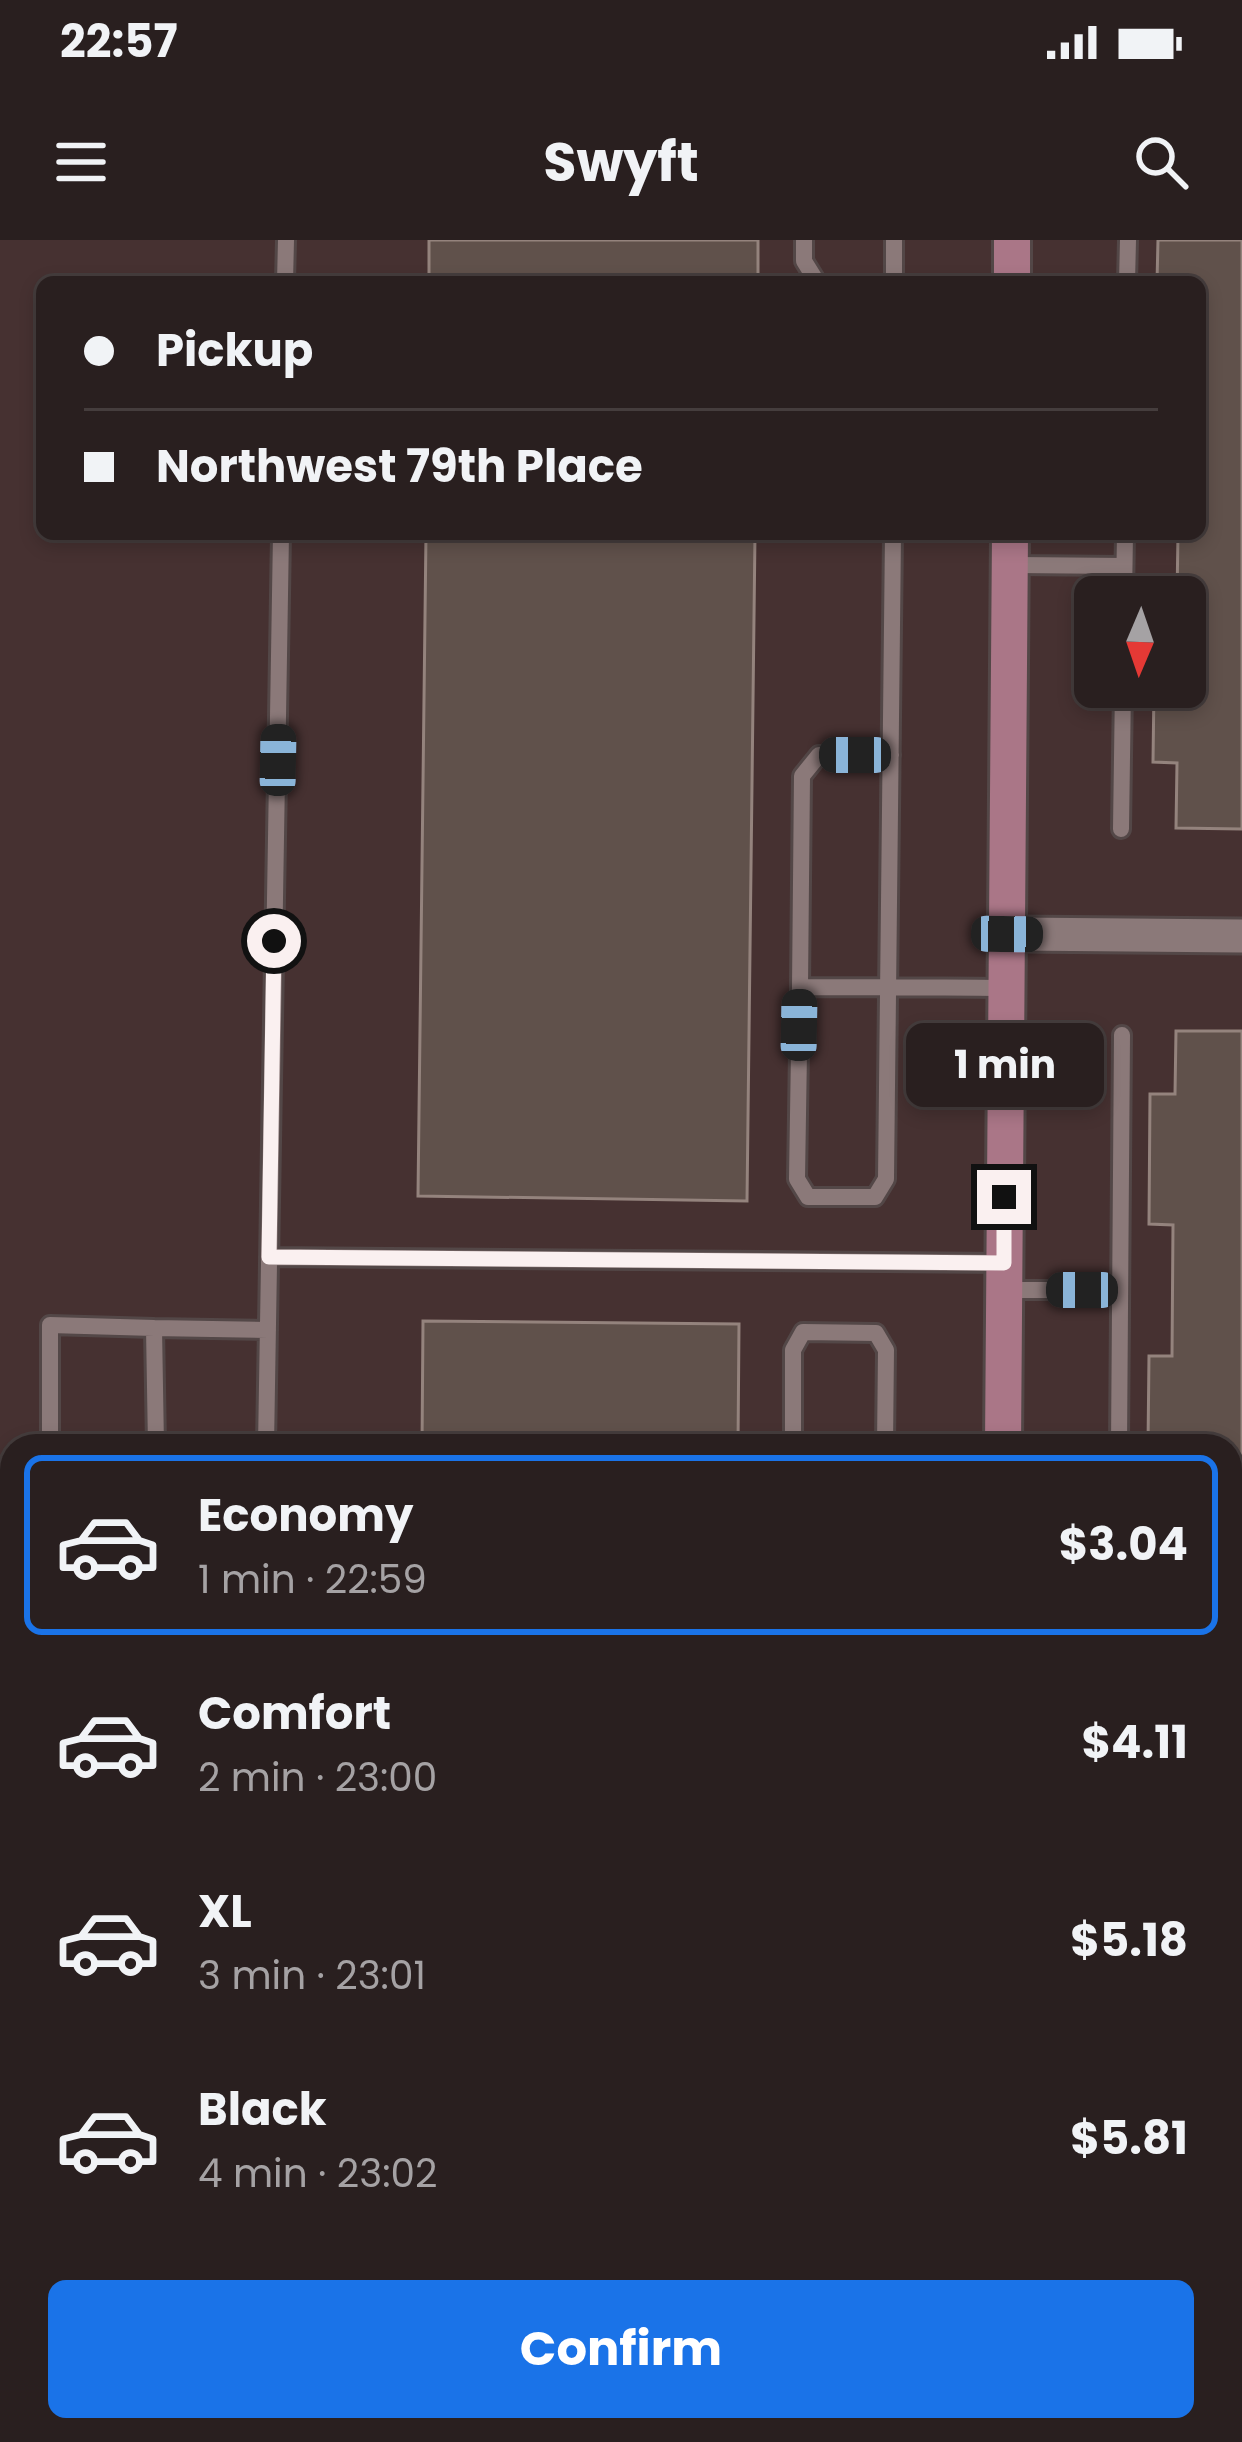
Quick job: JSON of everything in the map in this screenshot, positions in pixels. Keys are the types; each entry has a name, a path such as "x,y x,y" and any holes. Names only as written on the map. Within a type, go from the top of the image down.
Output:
{"main road":[{"path":"1012,240 1012,276"},
{"path":"1003,1434 1010,549"}],"street":[{"path":"1007,934 1242,936"}],"lane":[{"path":"285,276 286,240"},
{"path":"804,240 804,261 813,276"},
{"path":"894,240 894,276"},
{"path":"1127,276 1128,240"},
{"path":"266,1434 281,540"},
{"path":"891,755 819,755 802,776 797,1179 808,1197 875,1197 886,1178 890,988 892,540"},
{"path":"1124,576 1125,540"},
{"path":"1010,549 1124,566"},
{"path":"1121,829 1123,708"},
{"path":"800,987 1006,988"},
{"path":"1119,1434 1121,1035"},
{"path":"269,1257 1004,1276 1120,1290"},
{"path":"50,1434 50,1325 268,1330"},
{"path":"154,1328 156,1434"},
{"path":"793,1434 793,1350 803,1332 839,1332 876,1333 886,1349 886,1434"}],"shaded area":[{"path":"0,240 1242,240 1242,1434 0,1434"}],"building":[{"path":"429,240 758,240 758,276 429,276"},
{"path":"1158,240 1242,240 1242,829 1176,828 1177,763 1153,762 1154,708 1206,708 1206,576 1177,576 1178,540 1206,540 1206,276 1157,276"},
{"path":"426,540 755,540 747,1201 418,1196"},
{"path":"1176,1031 1242,1031 1242,1434 1148,1434 1149,1356 1172,1356 1173,1225 1149,1224 1150,1094 1175,1094"},
{"path":"423,1321 739,1324 738,1434 422,1434"}],"route":[{"path":"274,941 269,1257 1004,1263 1004,1197"}]}
